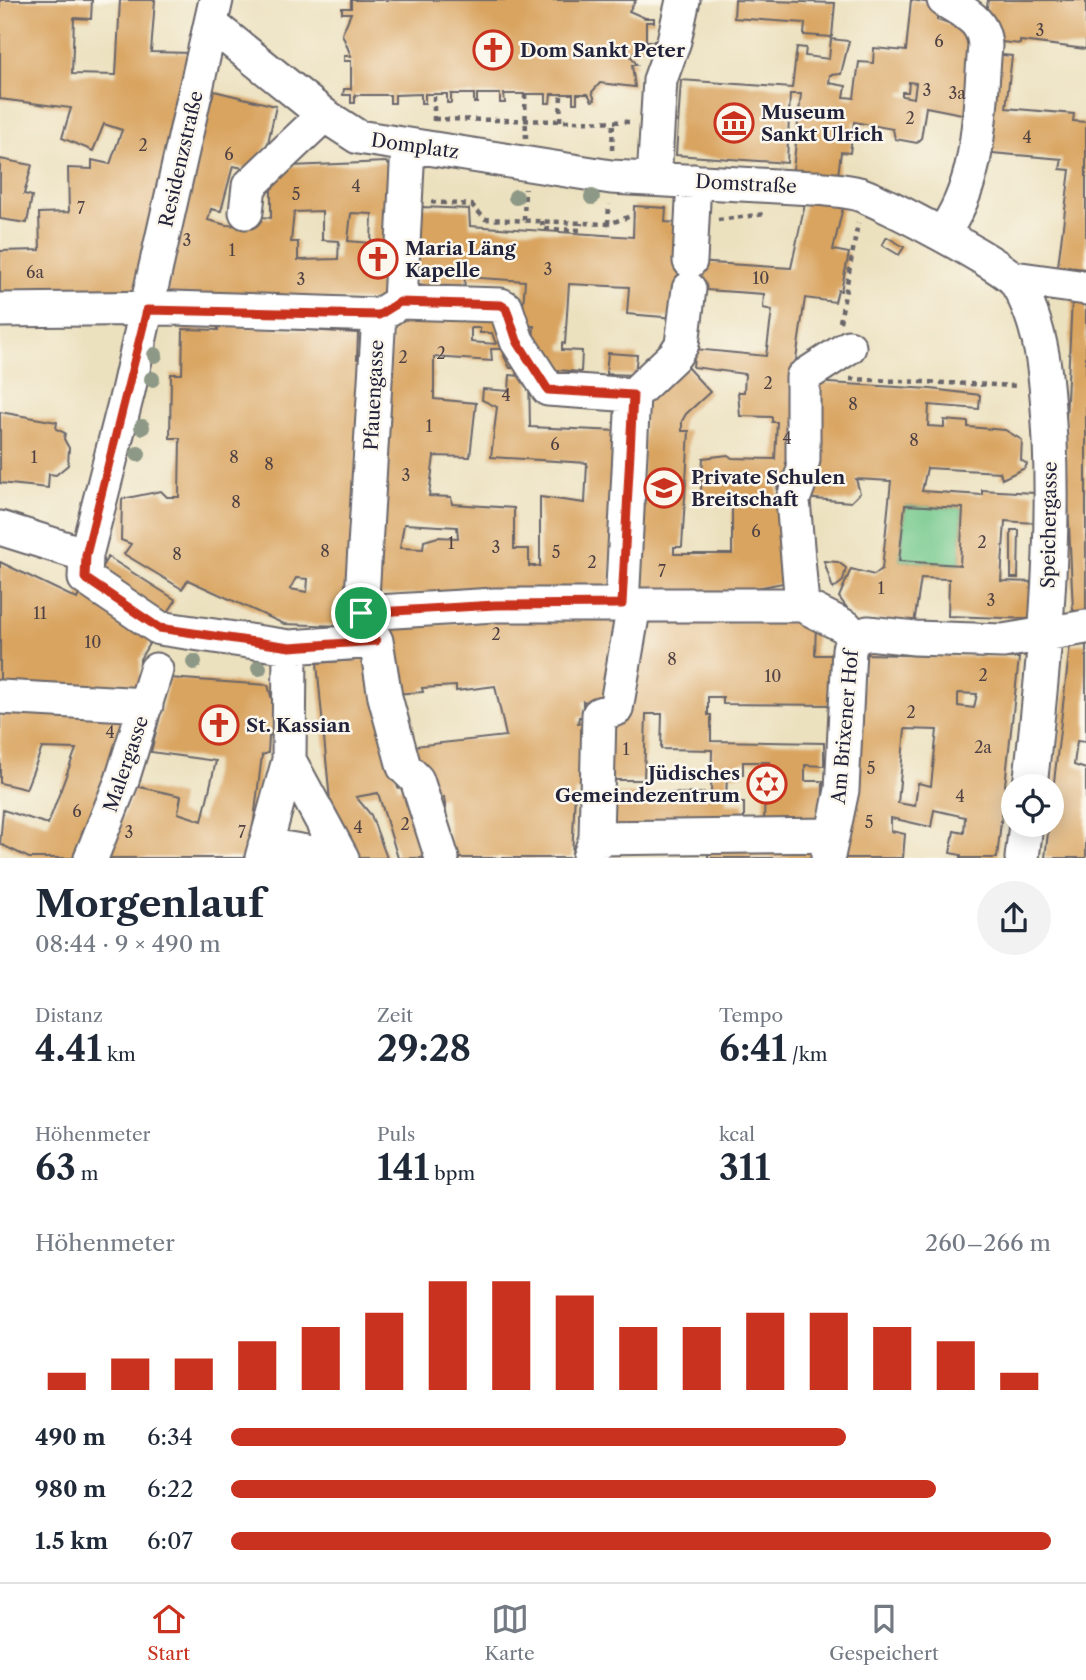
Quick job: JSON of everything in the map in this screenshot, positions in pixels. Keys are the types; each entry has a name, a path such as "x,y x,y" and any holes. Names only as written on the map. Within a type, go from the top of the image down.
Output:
{"street":[{"path":"682,0 674,41 660,80 655,122 692,218 682,344 675,355 633,395 628,605 616,709 599,714 592,848 830,846"},
{"path":"942,234 969,185 985,34 977,20 944,0"},
{"name":"Domplatz","path":"214,12 324,115 358,137 611,177 676,180"},
{"name":"Residenzstraße","path":"86,555 157,304 214,12"},
{"path":"246,212 249,186 324,115"},
{"name":"Pfauengasse","path":"408,147 406,201 389,308 368,627 404,767 418,780 442,858"},
{"name":"Domstraße","path":"676,180 814,188 858,194 870,213 942,234 1014,278"},
{"path":"1014,278 1086,288"},
{"name":"Speichergasse","path":"1014,278 1033,316 1043,356 1052,486 1047,631 1031,774"},
{"path":"0,310 157,304 389,308 501,305 506,308 527,360 548,390 633,395"},
{"path":"802,605 793,500 802,468 803,377 841,351"},
{"path":"1,532 86,555 85,578 159,628 290,647 368,627 483,606 802,605 846,627 855,638 869,633 915,638 1003,641 1047,631 1086,627"},
{"name":"Am Brixener Hof","path":"830,846 842,790 849,649 855,638"},
{"path":"290,647 289,760 263,851 342,858"},
{"name":"Malergasse","path":"92,858 122,780 156,670"},
{"path":"0,697 146,705"},
{"path":"289,760 342,858"},
{"path":"1022,858 1024,837"}],"path":[{"path":"434,94 434,108"},
{"path":"525,94 526,109"},
{"path":"560,121 561,94"},
{"path":"434,119 655,122"},
{"path":"406,201 472,205 485,219 608,224 634,215"},
{"path":"870,213 841,351 830,378 1047,403"},
{"path":"692,218 719,220 768,214"},
{"path":"542,221 542,229 548,230 580,230 581,223"}],"green space":[{"path":"905,505 963,508 960,565 899,561"}],"building":[{"path":"0,0 92,0 91,19 74,18 72,74 116,75 120,0 155,0 151,52 191,53 135,293 0,293 0,251 40,250 39,213 69,212 68,168 92,169 92,160 110,164 122,130 104,124 93,151 62,138 71,108 0,99"},
{"name":"Dom Sankt Peter","path":"351,0 636,0 629,11 645,18 654,18 654,22 646,22 646,41 654,41 654,45 646,45 630,55 637,65 632,65 635,87 600,83 592,92 595,100 592,101 588,94 577,94 577,103 573,103 573,94 551,94 550,103 546,103 546,94 504,94 505,103 500,103 500,94 477,94 477,103 474,103 474,94 451,94 451,103 447,103 447,94 425,94 425,103 421,103 421,94 395,95 395,103 390,103 390,95 355,95 355,103 351,103 351,95 343,95 344,89 351,89 351,61 344,61 344,56 351,56 342,34 351,13 342,13 342,8 351,8"},
{"path":"735,0 835,3 832,37 804,35 805,23 734,18"},
{"path":"911,0 938,4 937,20 973,32 972,116 926,107 921,139 917,143 895,139 893,129 854,122 850,153 841,152 838,175 843,207 833,250 849,253 841,291 838,290 835,302 805,298 791,394 812,382 931,389 980,395 979,409 929,405 928,426 944,427 944,420 968,422 968,427 1005,430 1022,440 1021,460 1027,464 1025,468 1002,479 1000,472 927,468 922,491 982,495 982,490 1034,493 1035,523 1005,521 1001,581 1035,582 1031,619 948,616 949,579 921,578 914,624 853,616 839,597 851,569 874,575 882,569 891,481 856,479 860,493 851,502 803,498 798,482 777,480 783,583 735,592 638,589 645,404 686,366 710,392 682,421 682,431 689,431 682,547 674,547 674,554 732,554 732,507 700,505 703,458 728,455 732,458 775,459 777,422 772,422 772,417 740,416 738,392 744,392 745,374 693,367 695,349 766,356 772,310 763,308 764,294 677,288 675,318 627,314 629,287 569,284 565,344 562,343 562,350 582,351 581,372 545,369 533,342 534,326 527,326 522,321 525,281 465,277 464,294 416,291 422,207 469,209 470,226 633,237 634,206 666,208 665,222 681,223 679,261 791,268 806,199 793,171 801,94 790,94 787,163 676,155 681,80 792,88 797,47 806,48 805,56 829,59 831,39 849,41 841,74 830,75 829,83 846,86 844,97 854,98 859,62 873,63 874,48 906,51","holes":["909,82 916,83 914,98 902,96 902,92 908,92","905,505 963,508 960,565 899,561"]},
{"path":"988,0 1086,0 1086,49 1020,41 1020,44 992,41 985,19"},
{"path":"992,54 1012,56 1006,108 1074,114 1073,121 1086,122 1086,269 1058,266 1070,170 1060,169 1062,159 981,152"},
{"path":"214,91 276,106 268,143 256,165 253,170 233,166 221,211 211,209 208,220 226,225 250,226 252,216 271,218 271,179 291,166 386,162 392,168 384,301 167,294 180,212","holes":["322,211 322,240 339,241 338,259 298,260 298,242 291,242 294,212","351,213 372,214 371,243 348,241"]},
{"path":"0,159 32,165 24,194 32,196 27,223 0,219"},
{"path":"887,237 904,247 899,255 882,245"},
{"path":"1072,299 1086,300 1086,611 1077,612 1073,610 1065,439"},
{"path":"393,312 498,312 529,374 530,427 618,431 611,589 371,595","holes":["471,328 480,328 480,333 492,333 496,344 471,342","491,349 505,349 504,356 510,368 517,368 521,376 510,375 509,391 483,389 482,400 497,407 491,457 587,463 585,503 540,497 540,566 529,566 529,549 514,549 514,508 452,504 451,497 429,496 434,456 470,457 476,403 434,399 434,357 492,361","404,524 457,527 458,538 438,537 424,541 423,549 400,548"]},
{"path":"218,325 358,333 357,359 362,360 352,540 341,626 284,624 188,580 182,589 124,554 131,544 121,540 122,499 161,491 167,497 179,497 180,438 170,438 171,374 182,374 183,329 218,330","holes":["296,578 308,579 307,592 290,589"]},
{"path":"608,353 637,355 635,375 606,374"},
{"path":"0,412 57,422 56,429 65,433 64,439 69,448 68,465 56,475 49,474 48,488 0,483"},
{"path":"1011,530 1019,530 1018,578 1011,578"},
{"path":"108,557 176,600 165,617 97,574"},
{"path":"824,561 838,562 846,568 843,581 833,589"},
{"path":"0,562 77,599 82,589 153,637 140,659 140,695 0,689"},
{"path":"538,617 624,617 603,706 583,701 583,717 579,717 578,723 586,723 583,792 575,791 572,858 452,858 444,797 433,799 414,746 506,736 495,686 456,691 456,686 422,688 423,692 392,694 384,628"},
{"path":"638,622 816,622 815,655 834,655 834,705 723,704 723,697 708,697 708,715 711,715 711,741 824,743 824,766 805,765 805,781 823,781 822,825 764,825 765,779 769,780 770,762 743,762 743,775 727,775 726,803 744,803 744,825 614,829 614,794 711,793 712,750 661,749 662,714 646,714 644,780 606,780 607,718"},
{"path":"1086,643 1086,742 1077,741 1074,765 1086,769 1086,858 1045,858 1047,837 1064,837 1064,774 1055,774 1070,645"},
{"path":"865,654 1019,658 1006,774 1001,774 1001,822 997,858 961,858 961,855 950,853 954,831 964,833 965,817 934,810 931,827 891,818 891,831 905,834 903,858 841,858","holes":["958,693 977,694 974,708 958,706","905,729 937,730 931,786 918,783 915,806 898,803"]},
{"path":"368,659 398,788 409,784 433,858 398,858 378,793 356,797 371,815 387,858 351,858 330,801 317,663"},
{"path":"169,678 268,685 280,730 269,736 268,753 262,755 250,852 261,858 107,858 135,786 181,796 178,813 202,821 216,761 151,752"},
{"path":"0,709 130,716 77,858 29,858 0,844 3,810 48,824 76,749 42,748 26,789 0,783"},
{"path":"708,848 812,848 811,858 708,858"}],"place":[{"name":"Dom Sankt Peter","path":"493,50"},
{"name":"Museum Sankt Ulrich","path":"734,123"},
{"name":"Maria Läng Kapelle","path":"378,259"},
{"name":"Private Schulen Breitschaft","path":"664,488"},
{"name":"St. Kassian","path":"219,725"},
{"name":"Jüdisches Gemeindezentrum","path":"767,784"}],"route":[{"path":"400,302 495,303 506,308 517,341 548,390 633,395 622,604 495,605 361,613 376,641 290,647 159,628 85,578 86,555 147,310 173,308 379,315 400,302"}]}
